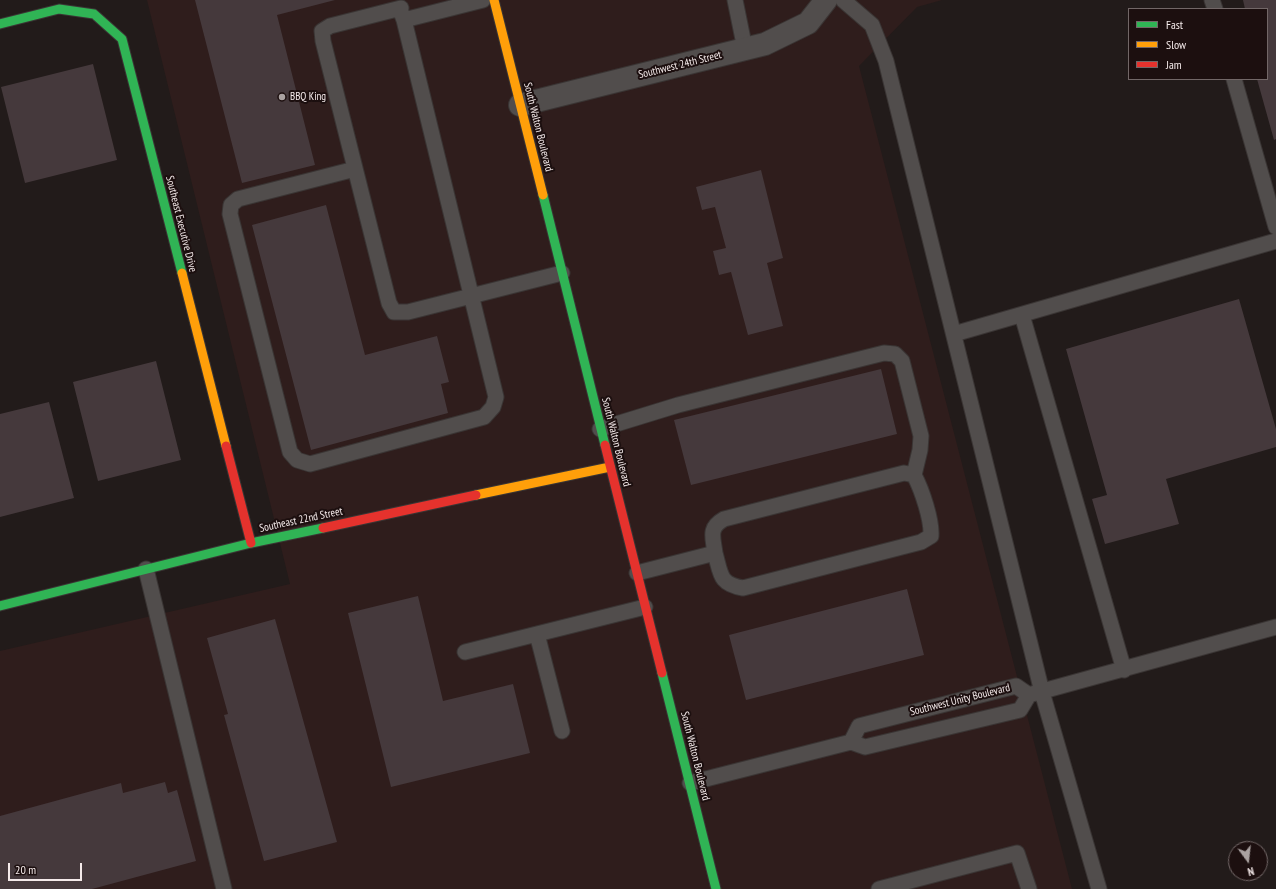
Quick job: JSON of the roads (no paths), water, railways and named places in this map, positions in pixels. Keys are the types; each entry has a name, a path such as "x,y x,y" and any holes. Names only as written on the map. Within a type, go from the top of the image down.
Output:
{"street":[{"name":"South Walton Boulevard","path":"494,0 716,889"},
{"name":"Southwest 24th Street","path":"520,105 765,44 808,23 826,0"},
{"name":"Southeast Executive Drive","path":"0,24 59,9 94,14 122,39 251,543"},
{"name":"Southeast 22nd Street","path":"0,606 251,543 610,467"}],"lane":[{"path":"483,0 401,10 330,26 322,31 323,41 389,302 394,312 408,312 562,273"},
{"path":"735,0 746,49"},
{"path":"843,0 872,25 886,61 954,334 1036,693 1100,889"},
{"path":"355,169 238,199 231,205 230,214 290,452 297,460 310,464 484,417 494,407 496,397 401,10"},
{"path":"1234,80 1276,227"},
{"path":"954,334 1276,241"},
{"path":"1022,314 1124,670"},
{"path":"600,429 678,405 884,353 895,354 902,361 921,436 920,450 914,475 919,485 931,528 931,536 921,542 743,588 735,587 726,583 715,553 713,530 717,523 724,519 904,473 914,475"},
{"path":"637,573 715,553"},
{"path":"146,569 224,889"},
{"path":"464,652 645,607"},
{"path":"1036,693 1276,627"},
{"path":"537,634 562,731"},
{"name":"Southwest Unity Boulevard","path":"690,783 851,742 865,747 1020,710 1036,693 1016,686 860,726 851,742"},
{"path":"879,889 1017,853 1029,889"}],"place":[{"name":"BBQ King","path":"282,97"}]}
